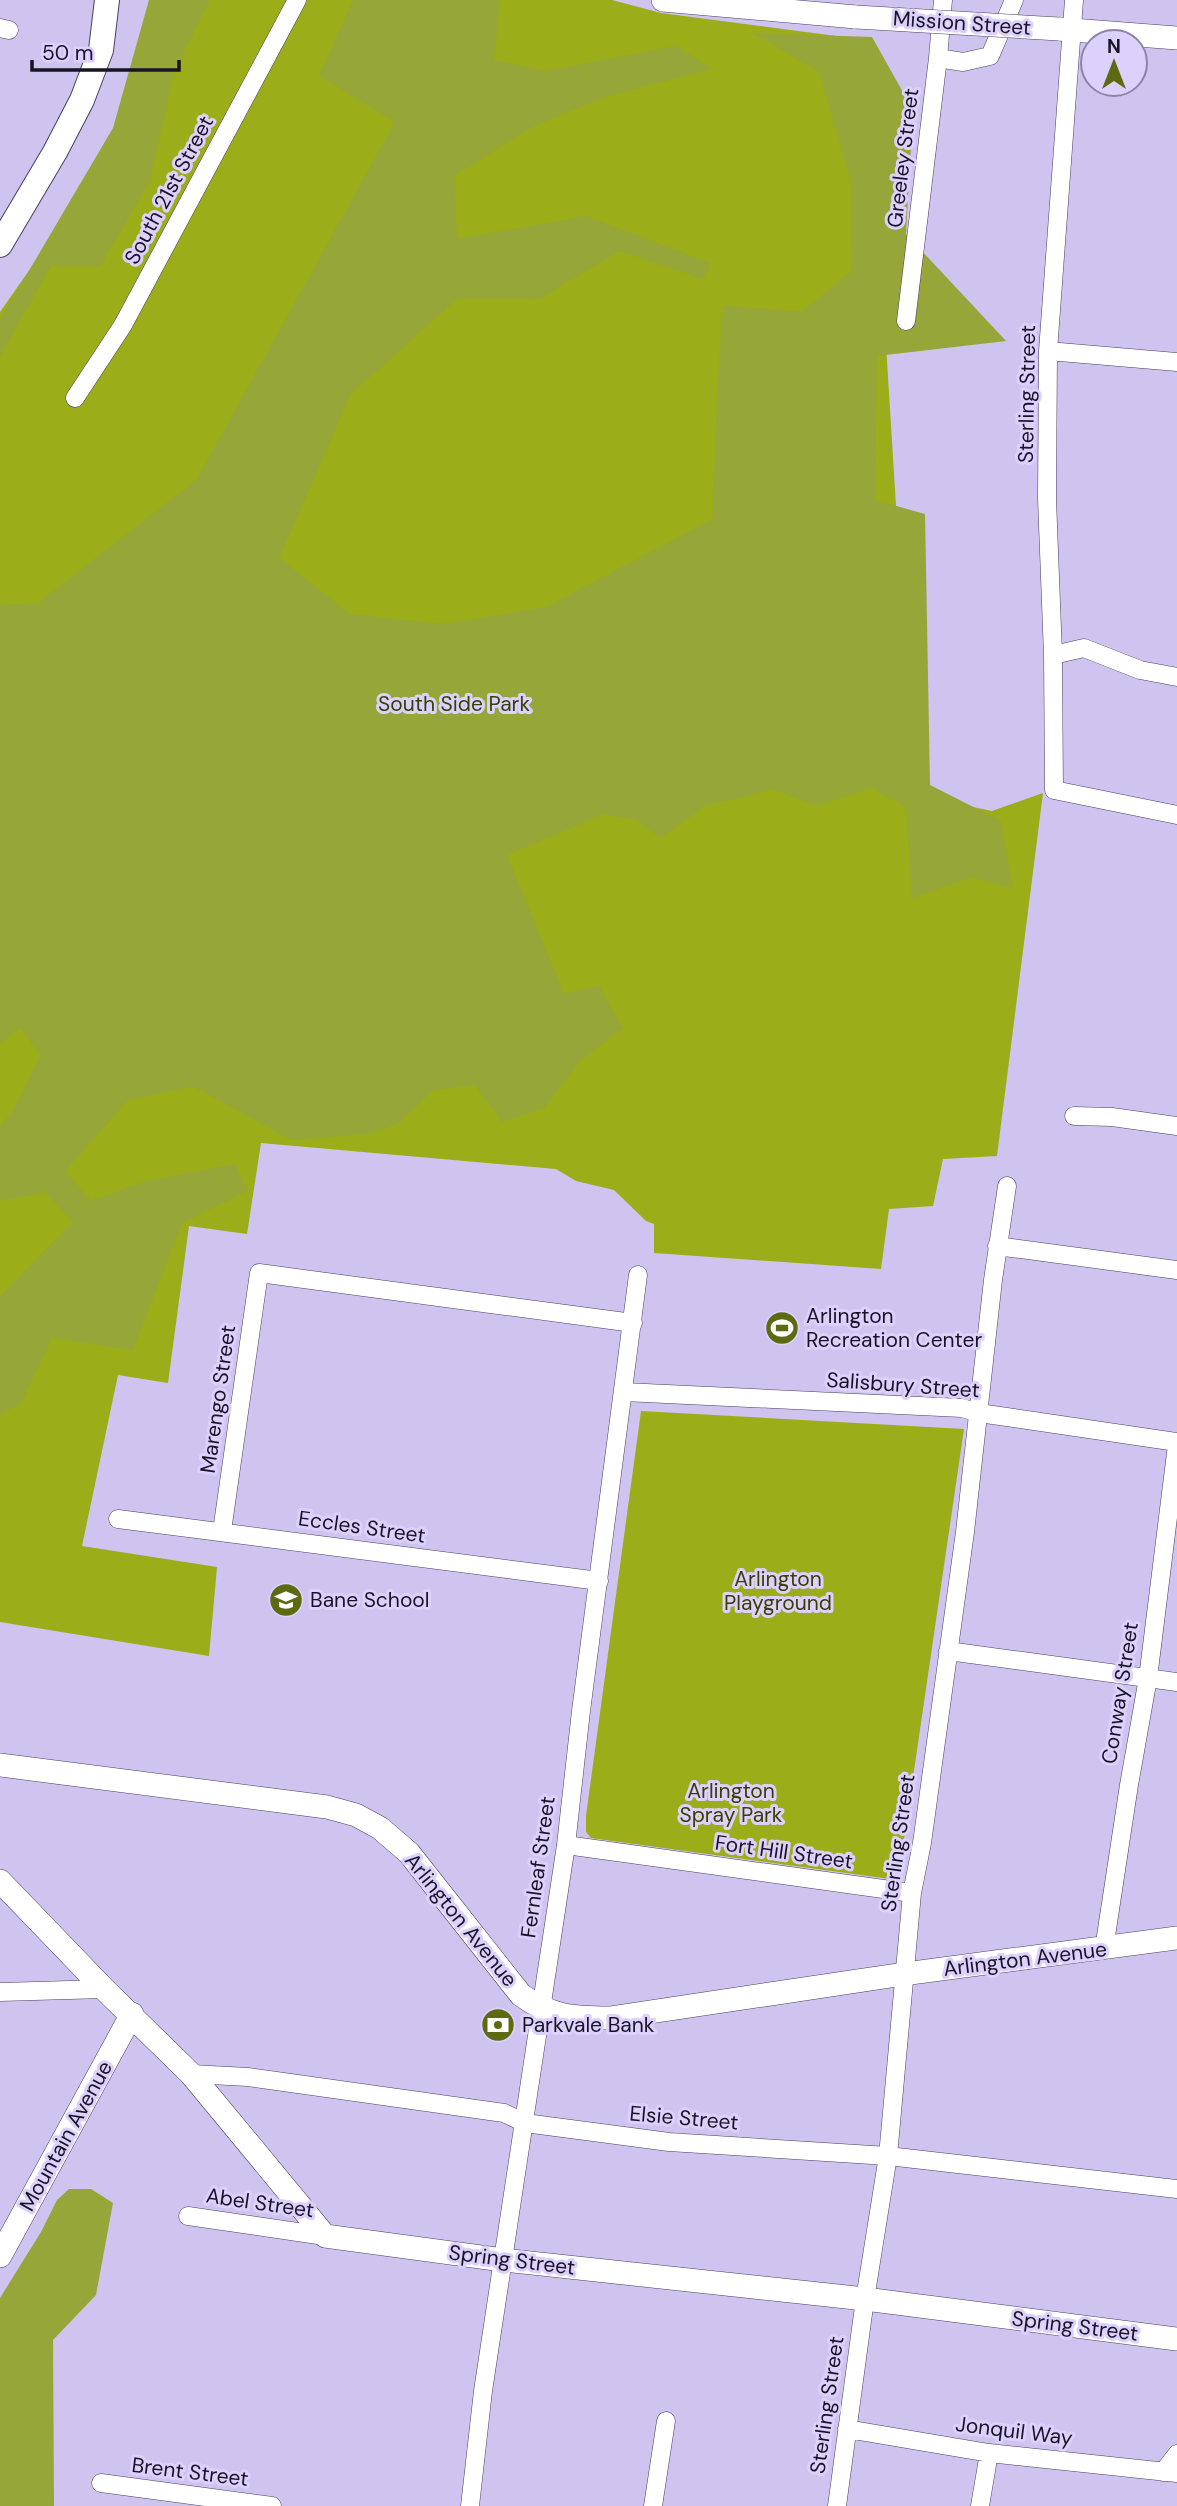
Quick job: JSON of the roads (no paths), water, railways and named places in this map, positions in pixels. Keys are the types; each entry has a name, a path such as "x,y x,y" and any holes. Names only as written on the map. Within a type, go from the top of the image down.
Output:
{"main road":[{"path":"0,245 82,100 101,50 107,0"}],"street":[{"name":"South 21st Street","path":"75,398 123,325 297,0"},
{"name":"Mission Street","path":"663,0 856,17 1177,38"},
{"name":"Greeley Street","path":"906,321 943,0"},
{"path":"938,58 963,62 990,56 1014,0"},
{"name":"Sterling Street","path":"1074,0 1065,30 1048,351 1047,499 1053,655 1054,790 1177,815"},
{"path":"1048,351 1177,362"},
{"path":"1053,655 1084,648 1140,670 1177,677"},
{"path":"1074,1116 1112,1117 1177,1126"},
{"name":"Sterling Street","path":"837,2506 864,2300 888,2157 912,1894 922,1843 965,1532 997,1246 1007,1186"},
{"path":"997,1246 1177,1270"},
{"name":"Marengo Street","path":"222,1531 259,1273 632,1323"},
{"name":"Fernleaf Street","path":"470,2506 483,2391 566,1845 580,1711 638,1275"},
{"name":"Salisbury Street","path":"624,1392 962,1408 979,1413 1177,1443"},
{"name":"Conway Street","path":"1104,1949 1148,1678 1177,1443"},
{"name":"Eccles Street","path":"118,1519 599,1581"},
{"path":"948,1651 1177,1682"},
{"name":"Arlington Avenue","path":"0,1765 314,1805 356,1815 380,1828 409,1853 521,1994 541,2009 580,2018 610,2018 904,1974 1177,1938"},
{"name":"Fort Hill Street","path":"566,1845 912,1894"},
{"path":"0,1881 191,2074 325,2236"},
{"path":"0,1992 104,1989"},
{"name":"Mountain Avenue","path":"0,2256 132,2014"},
{"name":"Elsie Street","path":"191,2074 248,2077 504,2113 525,2123 669,2142 888,2157 1177,2189"},
{"name":"Abel Street","path":"188,2216 325,2236"},
{"name":"Spring Street","path":"325,2236 503,2260 864,2300 1177,2339"},
{"path":"653,2506 666,2421"},
{"name":"Jonquil Way","path":"846,2429 989,2452 1170,2472"},
{"path":"980,2506 989,2452"},
{"path":"1170,2472 1177,2454"},
{"name":"Brent Street","path":"102,2483 272,2506"}],"place":[{"name":"Arlington Recreation Center","path":"782,1328"},
{"name":"Bane School","path":"286,1600"},
{"name":"Parkvale Bank","path":"498,2025"}],"park label":[{"name":"South Side Park","path":"454,704"},
{"name":"Arlington Playground","path":"778,1591"},
{"name":"Arlington Spray Park","path":"731,1803"}]}
